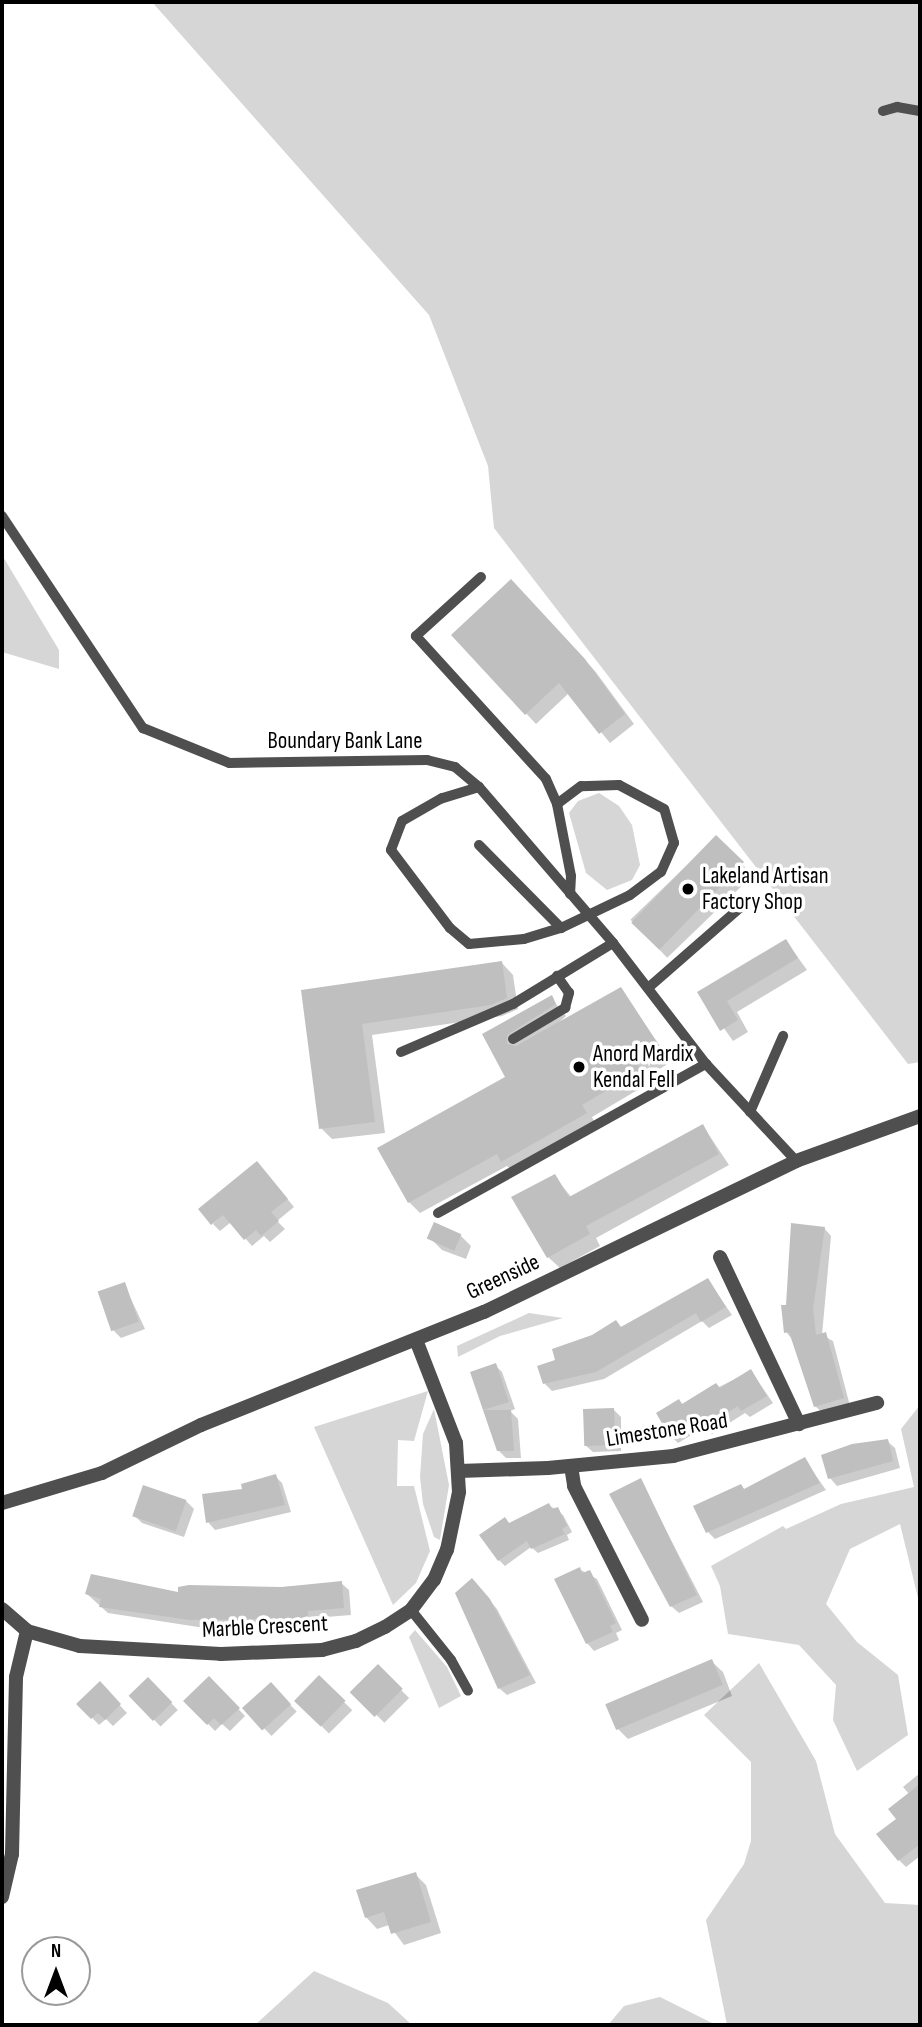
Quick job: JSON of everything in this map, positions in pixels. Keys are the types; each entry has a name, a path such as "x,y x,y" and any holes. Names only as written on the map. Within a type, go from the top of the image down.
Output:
{"street":[{"name":"Greenside","path":"2,1503 102,1473 201,1425 508,1301 796,1161 920,1116"},
{"path":"720,1257 799,1424"},
{"name":"Marble Crescent","path":"2,1609 27,1632 80,1646 221,1654 293,1653 356,1642 411,1610 434,1580 447,1550 459,1471 456,1443 416,1340"},
{"name":"Limestone Road","path":"459,1471 571,1466 673,1456 877,1403"},
{"path":"571,1466 574,1486 642,1620"},
{"path":"2,1897 12,1854 7,1723 27,1632"}],"lane":[{"path":"883,111 897,107 920,111"},
{"name":"Boundary Bank Lane","path":"2,516 144,729 229,763 427,760 455,767 479,787 587,917 613,943 706,1064 796,1161"},
{"path":"481,577 416,636 546,779 556,804 571,876 570,894"},
{"path":"479,787 442,798 402,821 391,850 450,928 468,944 524,939 561,928 587,917 661,872 674,843 664,809 619,785 581,786 556,804"},
{"path":"479,845 561,928"},
{"path":"648,988 750,899"},
{"path":"401,1052 513,1004 613,943"},
{"path":"513,1040 565,1008 569,993 557,976"},
{"path":"750,1112 783,1036"},
{"path":"438,1213 706,1064"},
{"path":"411,1610 451,1660 468,1691"}],"shaded area":[{"path":"152,2 920,2 920,1062 908,1064 494,528 488,466 429,315"},
{"path":"2,555 59,650 59,669 2,652"},
{"path":"599,793 619,806 632,825 640,865 632,880 607,890 586,873 569,813 578,801"},
{"path":"529,1313 563,1318 500,1336 458,1357 457,1346"},
{"path":"428,1391 414,1441 398,1440 397,1486 414,1486 430,1551 416,1583 393,1605 314,1427"},
{"path":"920,1405 920,1606 900,1524 850,1549 826,1604 857,1642 898,1675 908,1735 857,1771 833,1720 836,1685 799,1645 728,1634 720,1586 711,1566 783,1526 786,1529 841,1504 914,1487 901,1429"},
{"path":"434,1409 449,1485 440,1540 434,1537 423,1504 420,1477 423,1434"},
{"path":"415,1630 447,1667 461,1696 439,1708 409,1637"},
{"path":"759,1663 816,1761 835,1834 885,1903 920,1905 920,2025 727,2025 706,1920 744,1864 751,1841 751,1762 704,1715"},
{"path":"314,1971 388,2003 412,2025 255,2025"},
{"path":"660,1997 716,2025 608,2025 624,2006"}],"building":[{"path":"511,579 585,659 625,714 599,734 559,683 525,715 451,635"},
{"path":"716,835 744,862 659,950 631,923"},
{"path":"786,939 798,958 727,1001 738,1020 720,1031 697,992"},
{"path":"502,961 507,998 491,1005 362,1024 375,1122 319,1129 301,990"},
{"path":"621,987 662,1050 638,1064 641,1070 582,1105 587,1113 501,1162 497,1154 408,1203 377,1148 505,1077 482,1034 552,995 556,1004 507,1035 507,1044 516,1046"},
{"path":"703,1124 719,1154 586,1226 590,1234 547,1258 511,1197 555,1174 569,1197"},
{"path":"257,1161 288,1199 271,1212 279,1221 261,1236 256,1230 244,1240 223,1215 211,1225 198,1209"},
{"path":"434,1222 461,1234 454,1251 427,1238"},
{"path":"791,1223 825,1227 813,1309 816,1335 826,1332 844,1398 814,1407 789,1332 784,1333 781,1305 786,1305"},
{"path":"708,1278 726,1307 701,1322 696,1313 596,1372 543,1384 537,1366 555,1360 552,1349 592,1335 616,1320 621,1327"},
{"path":"125,1282 139,1322 111,1331 98,1291"},
{"path":"496,1363 509,1402 483,1410 511,1410 514,1451 497,1451 470,1372"},
{"path":"751,1369 767,1396 741,1411 738,1406 703,1428 698,1420 670,1437 656,1413 679,1399 682,1404 716,1383 720,1388"},
{"path":"614,1408 615,1445 584,1446 583,1409"},
{"path":"888,1439 893,1461 828,1479 821,1455 852,1444"},
{"path":"805,1457 820,1483 706,1533 693,1506 741,1484 744,1489"},
{"path":"276,1474 285,1505 206,1523 202,1494 242,1489 241,1484"},
{"path":"641,1478 697,1595 670,1607 609,1494"},
{"path":"143,1485 186,1500 176,1531 132,1516"},
{"path":"549,1503 552,1509 558,1507 567,1526 562,1529 565,1534 531,1549 527,1541 498,1561 479,1535 505,1517 509,1523"},
{"path":"580,1567 582,1573 590,1570 616,1623 610,1626 613,1632 586,1644 554,1579"},
{"path":"91,1574 178,1592 178,1587 189,1585 282,1587 342,1581 344,1608 308,1611 308,1618 190,1620 99,1607 101,1599 85,1594"},
{"path":"472,1578 490,1599 530,1675 498,1689 455,1593"},
{"path":"712,1659 723,1685 616,1730 605,1704"},
{"path":"378,1664 403,1689 374,1717 350,1692"},
{"path":"319,1675 346,1701 321,1727 294,1701"},
{"path":"209,1676 240,1708 221,1725 214,1718 207,1725 183,1701"},
{"path":"148,1677 172,1702 153,1721 129,1696"},
{"path":"100,1681 121,1704 105,1720 98,1713 91,1719 76,1704"},
{"path":"271,1682 291,1704 262,1730 242,1708"},
{"path":"920,1784 920,1844 898,1861 876,1834 896,1819 888,1809"},
{"path":"416,1872 431,1922 391,1934 384,1912 365,1918 356,1890"}],"place":[{"name":"Lakeland Artisan Factory Shop","path":"688,889"},
{"name":"Anord Mardix Kendal Fell","path":"579,1067"}]}
